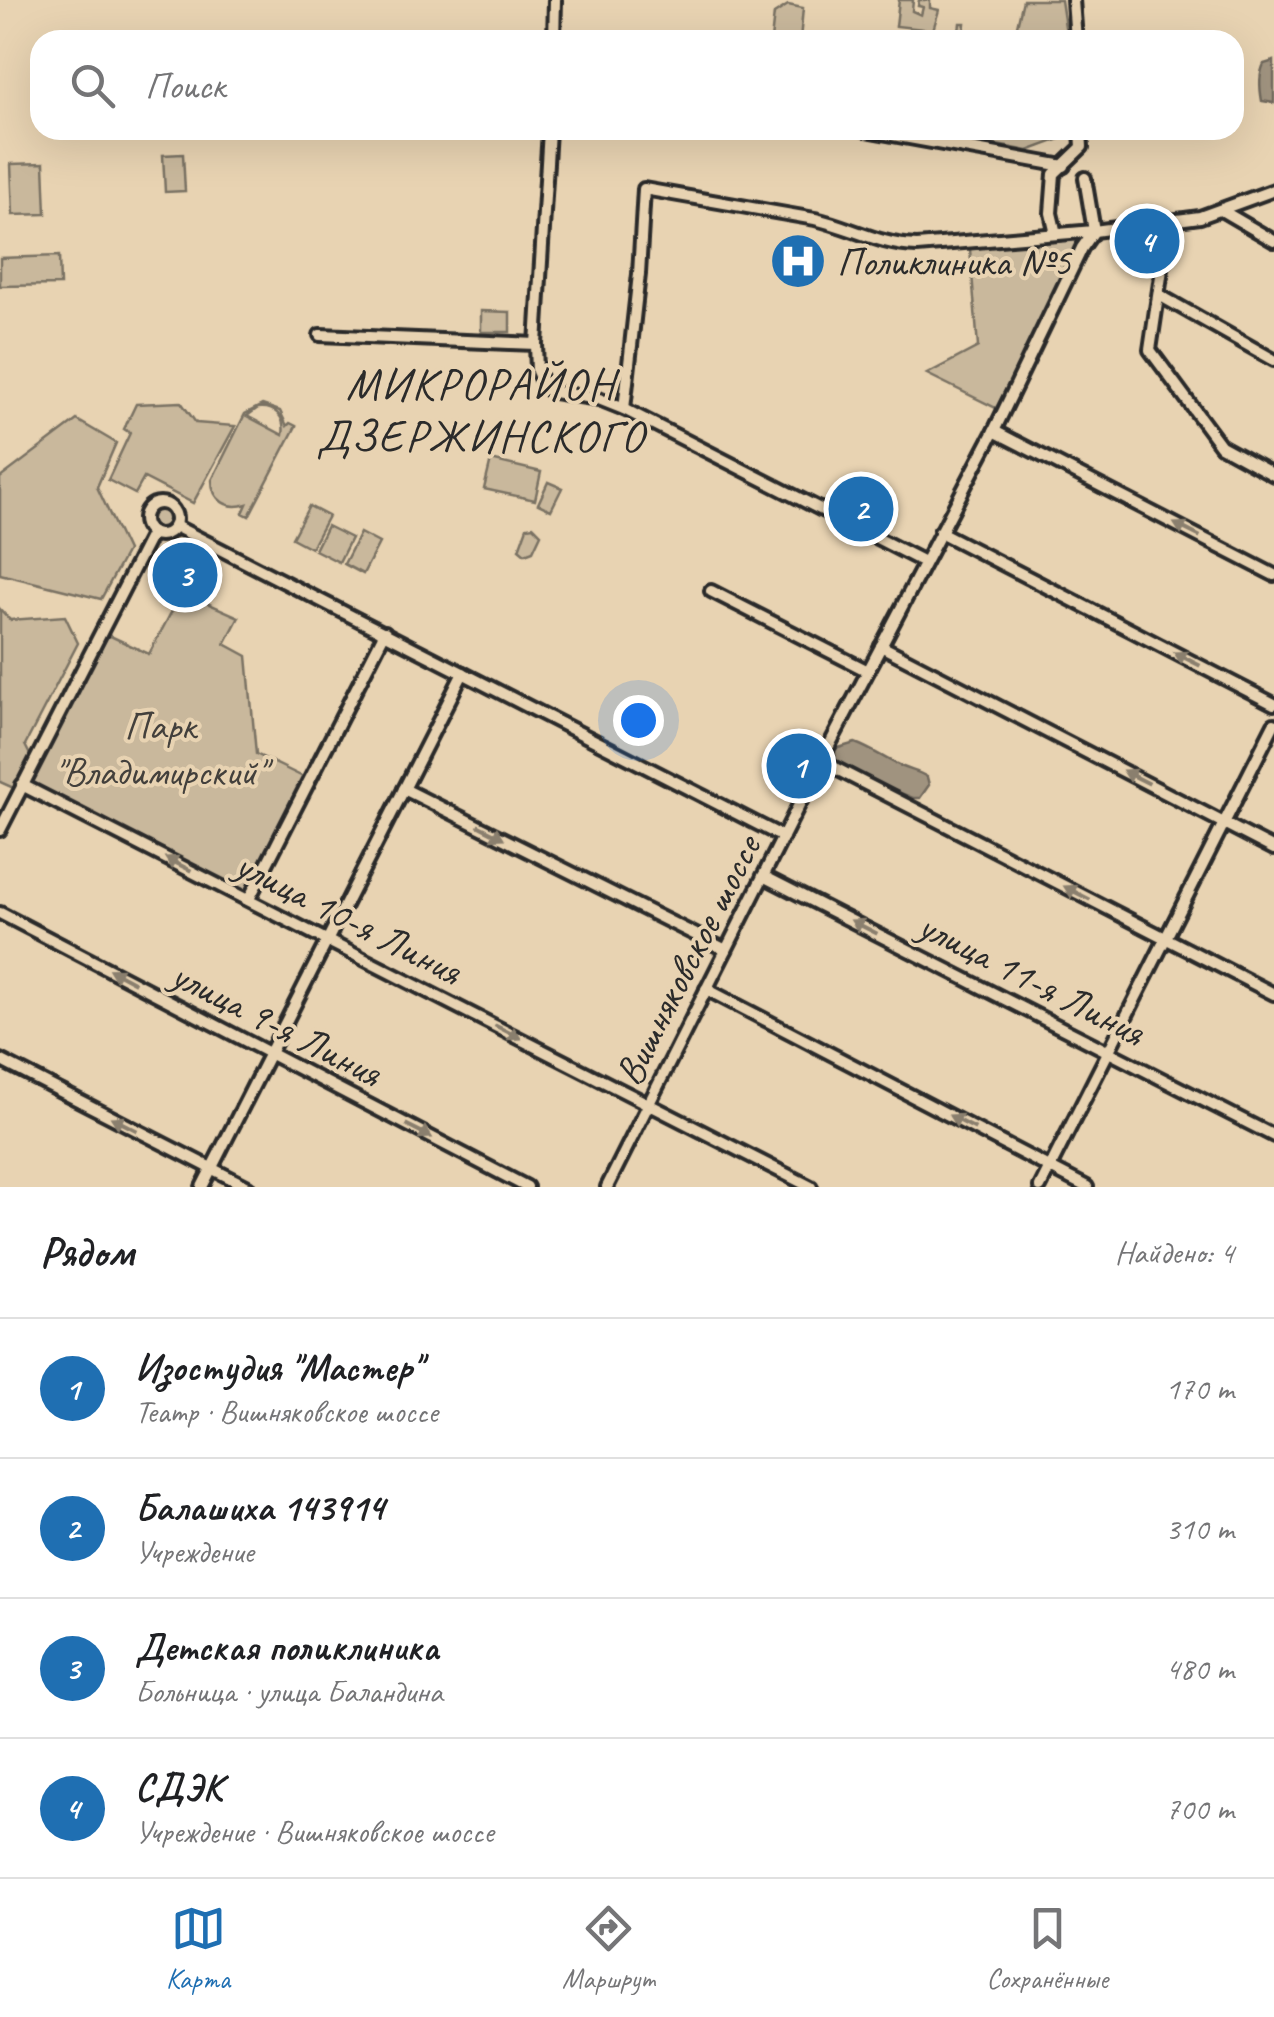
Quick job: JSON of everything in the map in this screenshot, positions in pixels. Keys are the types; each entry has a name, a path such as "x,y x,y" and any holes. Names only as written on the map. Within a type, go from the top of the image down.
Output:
{"street":[{"path":"554,30 555,0"},
{"path":"1073,0 1075,30"},
{"path":"548,140 536,344 537,372 545,388 599,398 624,409 924,562"},
{"path":"920,140 1064,166"},
{"path":"1056,234 1051,213 1054,174 1082,147 1082,140"},
{"path":"1085,178 1094,231"},
{"path":"624,409 640,274 644,189 837,224 891,246 934,246 1169,222 1220,210 1274,190"},
{"path":"1220,210 1274,241"},
{"path":"1169,222 1150,350 1221,446 1274,475"},
{"name":"Вишняковское шоссе","path":"607,1187 1094,231"},
{"path":"1158,295 1274,360"},
{"path":"320,335 536,344"},
{"path":"994,430 1274,575"},
{"path":"155,504 166,504 174,510 175,526 162,536 152,533 145,525 144,514 155,504"},
{"path":"175,526 783,837"},
{"path":"940,532 1274,704"},
{"path":"0,830 152,533"},
{"path":"711,592 868,670"},
{"path":"248,899 385,632"},
{"path":"881,646 1274,849"},
{"path":"202,1187 463,673"},
{"path":"1040,1187 1274,724"},
{"path":"821,761 1274,994"},
{"name":"улица 10-я Линия","path":"22,785 648,1105"},
{"path":"404,789 726,950"},
{"name":"улица 11-я Линия","path":"763,876 1274,1136"},
{"name":"улица 9-я Линия","path":"0,912 528,1187"},
{"path":"706,989 1088,1187"},
{"path":"0,1060 248,1187"},
{"path":"648,1105 811,1187"}],"green space":[{"path":"899,0 913,0 912,11 921,15 923,7 918,6 919,0 930,0 930,8 939,10 933,30 896,26"},
{"path":"1023,0 1061,0 1066,30 1016,30"},
{"path":"788,5 803,8 801,30 772,30 774,14"},
{"path":"971,140 1058,140 1028,151"},
{"path":"183,154 185,191 165,192 163,155"},
{"path":"44,163 46,214 13,215 11,164"},
{"path":"1084,237 996,408 927,374 978,347 970,249"},
{"path":"59,256 60,285 0,286 0,258"},
{"path":"481,311 510,312 510,332 481,332"},
{"path":"181,402 196,423 235,426 193,503 144,478 135,494 108,480 130,433 124,429 136,404"},
{"path":"262,405 280,411 287,426 296,426 249,516 243,513 247,504 234,506 222,502 212,480 245,414","holes":["264,408 281,418 283,435 247,416"]},
{"path":"77,420 116,443 97,487 127,551 101,599 0,574 0,478"},
{"path":"491,460 541,472 535,500 484,489"},
{"path":"548,482 562,488 551,510 538,504"},
{"path":"309,506 328,516 311,548 292,538"},
{"path":"160,507 169,510 169,528 160,531 151,528 148,519 151,510"},
{"path":"327,526 351,538 339,562 315,550"},
{"path":"533,526 541,534 533,551 525,554 519,549 527,527"},
{"path":"360,533 379,543 363,574 344,564"},
{"name":"Парк \"Владимирский\"","path":"182,592 239,617 225,644 247,656 256,754 305,778 246,894 25,785 104,633 149,654"},
{"path":"0,609 10,620 65,616 78,643 25,745 31,757 18,790 0,782"}],"shaded area":[{"path":"1274,61 1274,103 1262,101 1260,82 1264,64"},
{"path":"855,743 927,777 929,785 920,798 861,777 836,762 835,749"}],"place":[{"name":"СДЭК","path":"1147,241"},
{"name":"Поликлиника №5","path":"798,261"},
{"name":"Балашиха 143914","path":"861,509"},
{"name":"Детская поликлиника","path":"185,575"},
{"name":"Изостудия \"Мастер\"","path":"799,766"}],"district":[{"name":"МИКРОРАЙОН ДЗЕРЖИНСКОГО","path":"481,409"}]}
